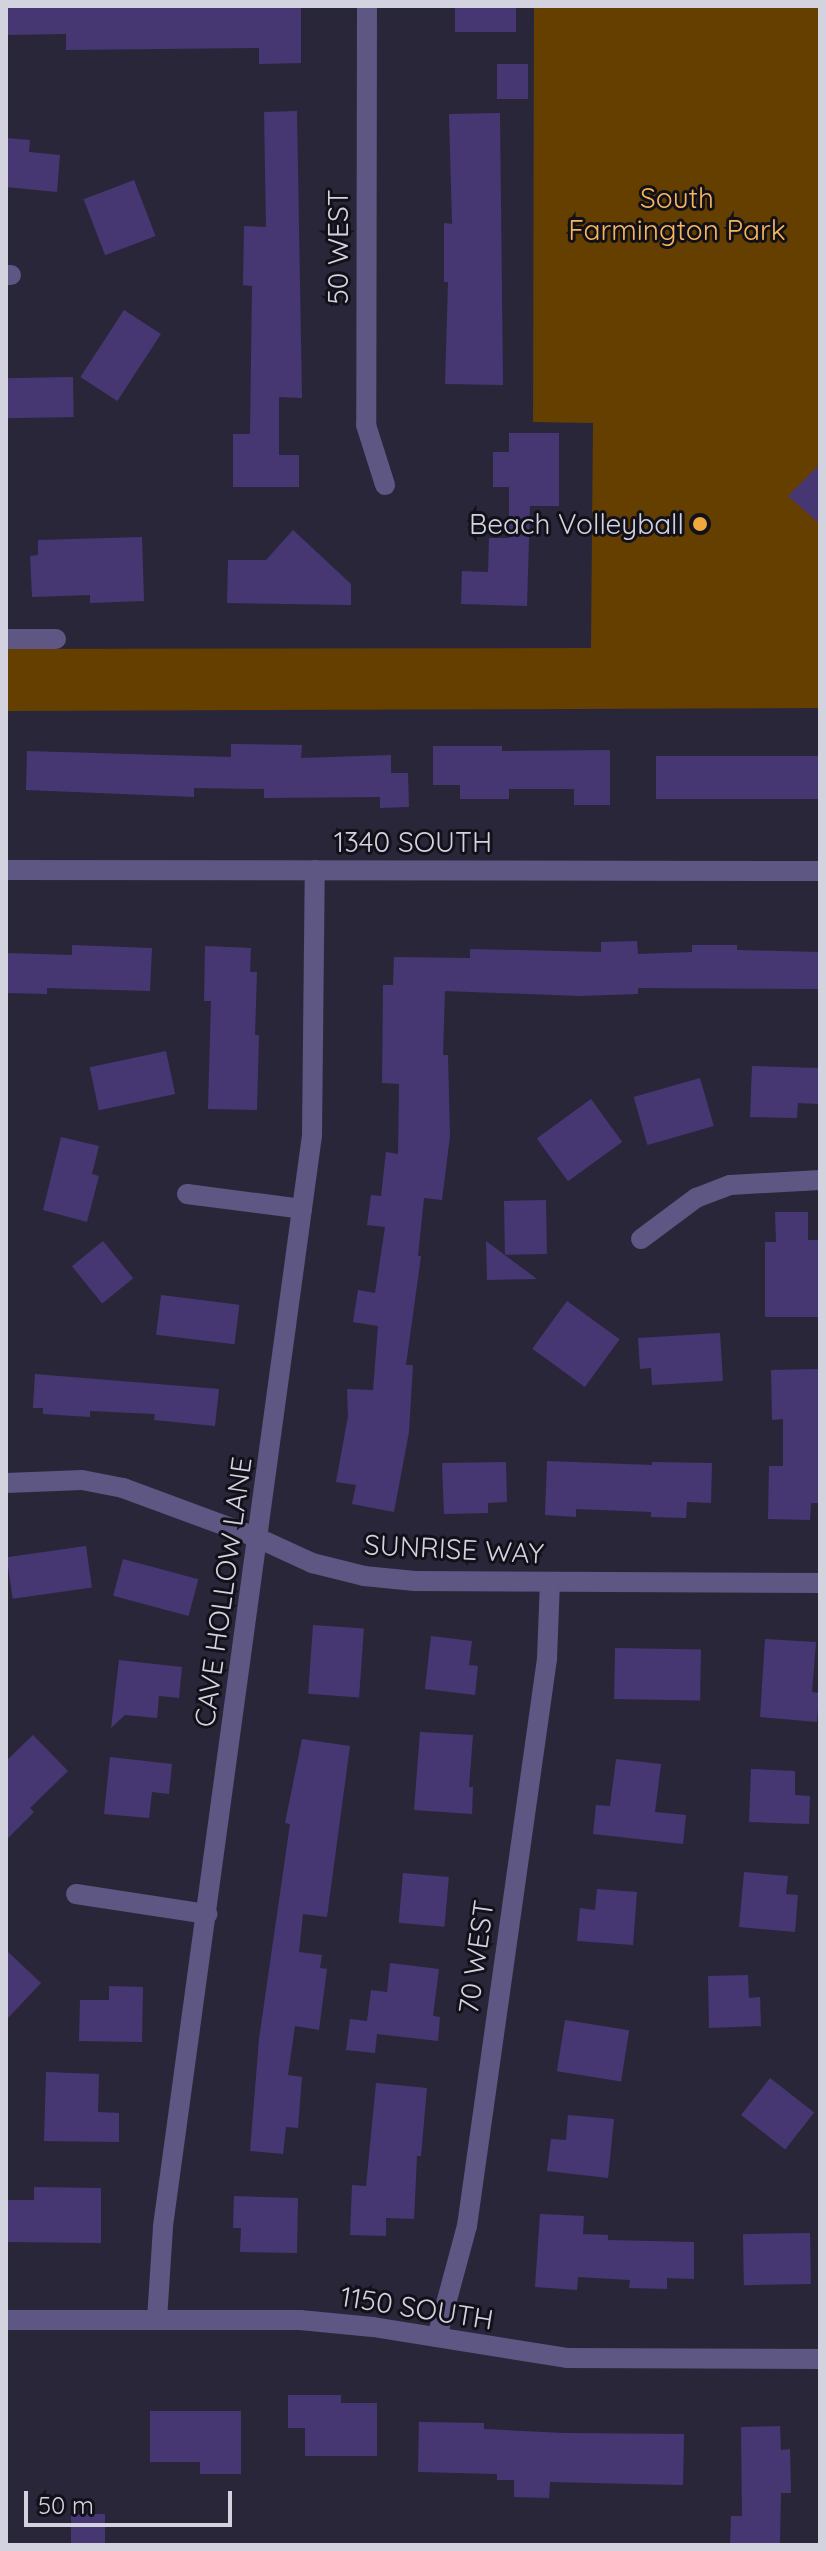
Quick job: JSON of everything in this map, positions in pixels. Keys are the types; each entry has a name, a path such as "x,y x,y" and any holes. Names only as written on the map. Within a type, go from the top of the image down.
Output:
{"street":[{"name":"50 WEST","path":"367,6 366,425 385,485"},
{"path":"6,639 56,639"},
{"name":"1340 SOUTH","path":"6,870 820,871"},
{"name":"CAVE HOLLOW LANE","path":"157,2320 163,2226 312,1135 315,870"},
{"path":"641,1239 696,1198 730,1185 820,1180"},
{"path":"187,1194 302,1209"},
{"name":"SUNRISE WAY","path":"6,1483 82,1480 123,1488 258,1538 312,1563 364,1576 415,1581 820,1583"},
{"name":"70 WEST","path":"437,2337 469,2210 547,1659 550,1582"},
{"path":"76,1894 207,1914"},
{"name":"1150 SOUTH","path":"6,2320 300,2320 437,2337 567,2358 820,2359"}],"green space":[{"name":"South Farmington Park","path":"534,6 820,6 820,708 6,711 6,649 591,648 593,423 533,422"}],"building":[{"path":"6,6 301,6 301,63 259,64 259,48 66,50 66,34 6,35"},
{"path":"455,6 516,6 516,32 455,32"},
{"path":"497,64 528,64 528,99 497,99"},
{"path":"297,111 302,398 279,397 279,455 299,455 299,487 233,487 233,434 250,434 252,286 243,285 244,226 266,227 264,112"},
{"path":"500,113 503,385 445,384 448,282 444,282 444,223 452,224 449,114"},
{"path":"6,138 30,140 29,152 60,155 57,192 6,187"},
{"path":"134,180 156,236 105,255 84,199"},
{"path":"124,310 161,334 117,401 80,377"},
{"path":"73,377 74,417 7,418 6,378"},
{"path":"509,433 559,433 559,506 530,506 527,606 461,604 462,571 488,572 489,538 509,538 509,487 493,487 493,452 509,452"},
{"path":"820,464 820,524 788,496"},
{"path":"293,530 351,584 351,605 227,603 228,560 266,560"},
{"path":"142,537 144,601 90,603 90,595 32,597 30,556 38,555 38,540"},
{"path":"231,744 302,745 301,758 391,755 391,773 408,773 409,807 380,808 380,797 264,798 264,789 194,788 194,797 26,790 27,751 231,757"},
{"path":"433,746 502,746 502,751 610,750 610,805 574,805 574,789 509,789 509,799 460,799 460,785 433,785"},
{"path":"656,756 820,756 820,799 656,799"},
{"path":"637,941 638,954 692,952 692,945 737,945 737,950 820,952 820,989 638,988 638,994 579,996 445,991 443,1055 448,1055 450,1136 442,1200 424,1198 418,1256 421,1256 406,1365 413,1365 409,1432 394,1512 352,1504 356,1485 336,1482 348,1416 347,1389 373,1390 378,1326 353,1322 358,1290 375,1293 385,1227 367,1225 371,1195 381,1196 386,1152 398,1154 399,1084 382,1083 383,985 393,985 394,957 470,958 470,949 601,952 601,942"},
{"path":"72,945 152,948 150,991 47,988 47,994 6,993 6,953 72,955"},
{"path":"205,946 251,948 250,972 257,972 257,1110 208,1109 211,1001 204,1001"},
{"path":"166,1051 175,1094 99,1110 90,1067"},
{"path":"752,1066 819,1068 818,1104 798,1103 797,1118 750,1117"},
{"path":"700,1078 714,1126 647,1145 634,1097"},
{"path":"591,1099 622,1142 568,1181 537,1138"},
{"path":"61,1137 99,1146 92,1174 99,1176 87,1222 43,1210"},
{"path":"546,1200 547,1254 505,1255 504,1201"},
{"path":"775,1212 808,1212 808,1240 818,1240 820,1317 765,1317 765,1242 776,1242"},
{"path":"103,1241 133,1278 102,1303 72,1266"},
{"path":"486,1241 537,1279 487,1280"},
{"path":"161,1295 239,1305 235,1344 156,1335"},
{"path":"567,1301 620,1339 585,1387 532,1349"},
{"path":"720,1333 723,1381 652,1385 651,1368 640,1369 638,1338"},
{"path":"820,1369 820,1503 811,1503 810,1520 768,1519 769,1466 783,1466 783,1419 772,1420 771,1370"},
{"path":"35,1374 219,1389 215,1426 154,1420 155,1414 90,1411 90,1417 43,1414 43,1408 33,1408"},
{"path":"547,1461 652,1465 652,1462 712,1463 711,1503 687,1502 686,1518 651,1517 651,1512 576,1509 576,1517 545,1515"},
{"path":"506,1462 507,1502 488,1503 488,1513 444,1514 442,1463"},
{"path":"86,1546 92,1588 13,1599 7,1557"},
{"path":"123,1559 198,1579 189,1616 113,1596"},
{"path":"313,1625 364,1629 359,1697 308,1694"},
{"path":"431,1636 472,1641 469,1665 478,1666 475,1695 425,1689"},
{"path":"765,1639 816,1642 812,1692 819,1693 817,1722 760,1717"},
{"path":"615,1648 701,1650 700,1700 614,1699"},
{"path":"119,1660 182,1667 179,1698 159,1696 157,1718 125,1715 111,1728"},
{"path":"420,1732 473,1735 469,1787 473,1787 472,1814 414,1810"},
{"path":"33,1735 68,1771 30,1808 34,1812 6,1840 6,1761"},
{"path":"302,1739 350,1746 327,1917 303,1914 299,1952 322,1955 320,1968 327,1969 319,2030 295,2026 288,2075 302,2077 298,2128 286,2127 283,2154 250,2151 259,2039 290,1824 285,1823"},
{"path":"110,1757 172,1764 169,1794 152,1792 149,1818 104,1814"},
{"path":"616,1759 661,1764 655,1812 686,1815 683,1844 593,1834 596,1805 610,1806"},
{"path":"751,1769 795,1771 795,1795 810,1796 809,1824 749,1822"},
{"path":"744,1872 788,1876 786,1894 798,1895 795,1932 739,1927"},
{"path":"403,1873 449,1877 444,1927 399,1923"},
{"path":"597,1889 637,1892 633,1945 577,1941 580,1908 595,1910"},
{"path":"6,1950 41,1983 6,2020"},
{"path":"390,1963 439,1969 433,2016 440,2017 438,2041 377,2034 375,2053 346,2050 350,2019 367,2021 371,1990 387,1992"},
{"path":"748,1975 749,1998 760,1997 761,2026 709,2028 708,1976"},
{"path":"109,1986 143,1987 142,2042 79,2041 80,2000 109,2000"},
{"path":"565,2020 629,2030 621,2082 557,2071"},
{"path":"46,2072 99,2074 98,2112 119,2113 119,2142 44,2141"},
{"path":"770,2078 814,2112 785,2150 741,2115"},
{"path":"376,2083 427,2088 421,2156 417,2156 414,2219 386,2218 386,2236 350,2235 352,2185 366,2186"},
{"path":"568,2115 614,2119 608,2178 547,2171 551,2139 566,2140"},
{"path":"34,2187 101,2188 101,2243 6,2242 6,2200 34,2200"},
{"path":"234,2196 298,2198 297,2253 240,2252 241,2228 233,2228"},
{"path":"540,2214 584,2216 583,2234 608,2235 608,2240 694,2242 694,2279 667,2278 667,2289 629,2288 630,2280 578,2277 577,2290 535,2287"},
{"path":"810,2233 811,2284 744,2285 743,2234"},
{"path":"288,2395 341,2395 341,2403 377,2403 377,2456 305,2456 305,2428 288,2428"},
{"path":"150,2411 241,2411 241,2474 200,2474 200,2462 150,2462"},
{"path":"419,2422 484,2423 484,2429 563,2433 684,2434 683,2485 550,2482 549,2498 514,2497 514,2480 497,2480 497,2474 418,2472"},
{"path":"780,2426 781,2450 790,2449 791,2493 781,2493 780,2545 730,2545 731,2516 742,2516 741,2427"},
{"path":"71,2514 105,2514 105,2545 71,2545"}],"place":[{"name":"Beach Volleyball","path":"700,524"}]}
